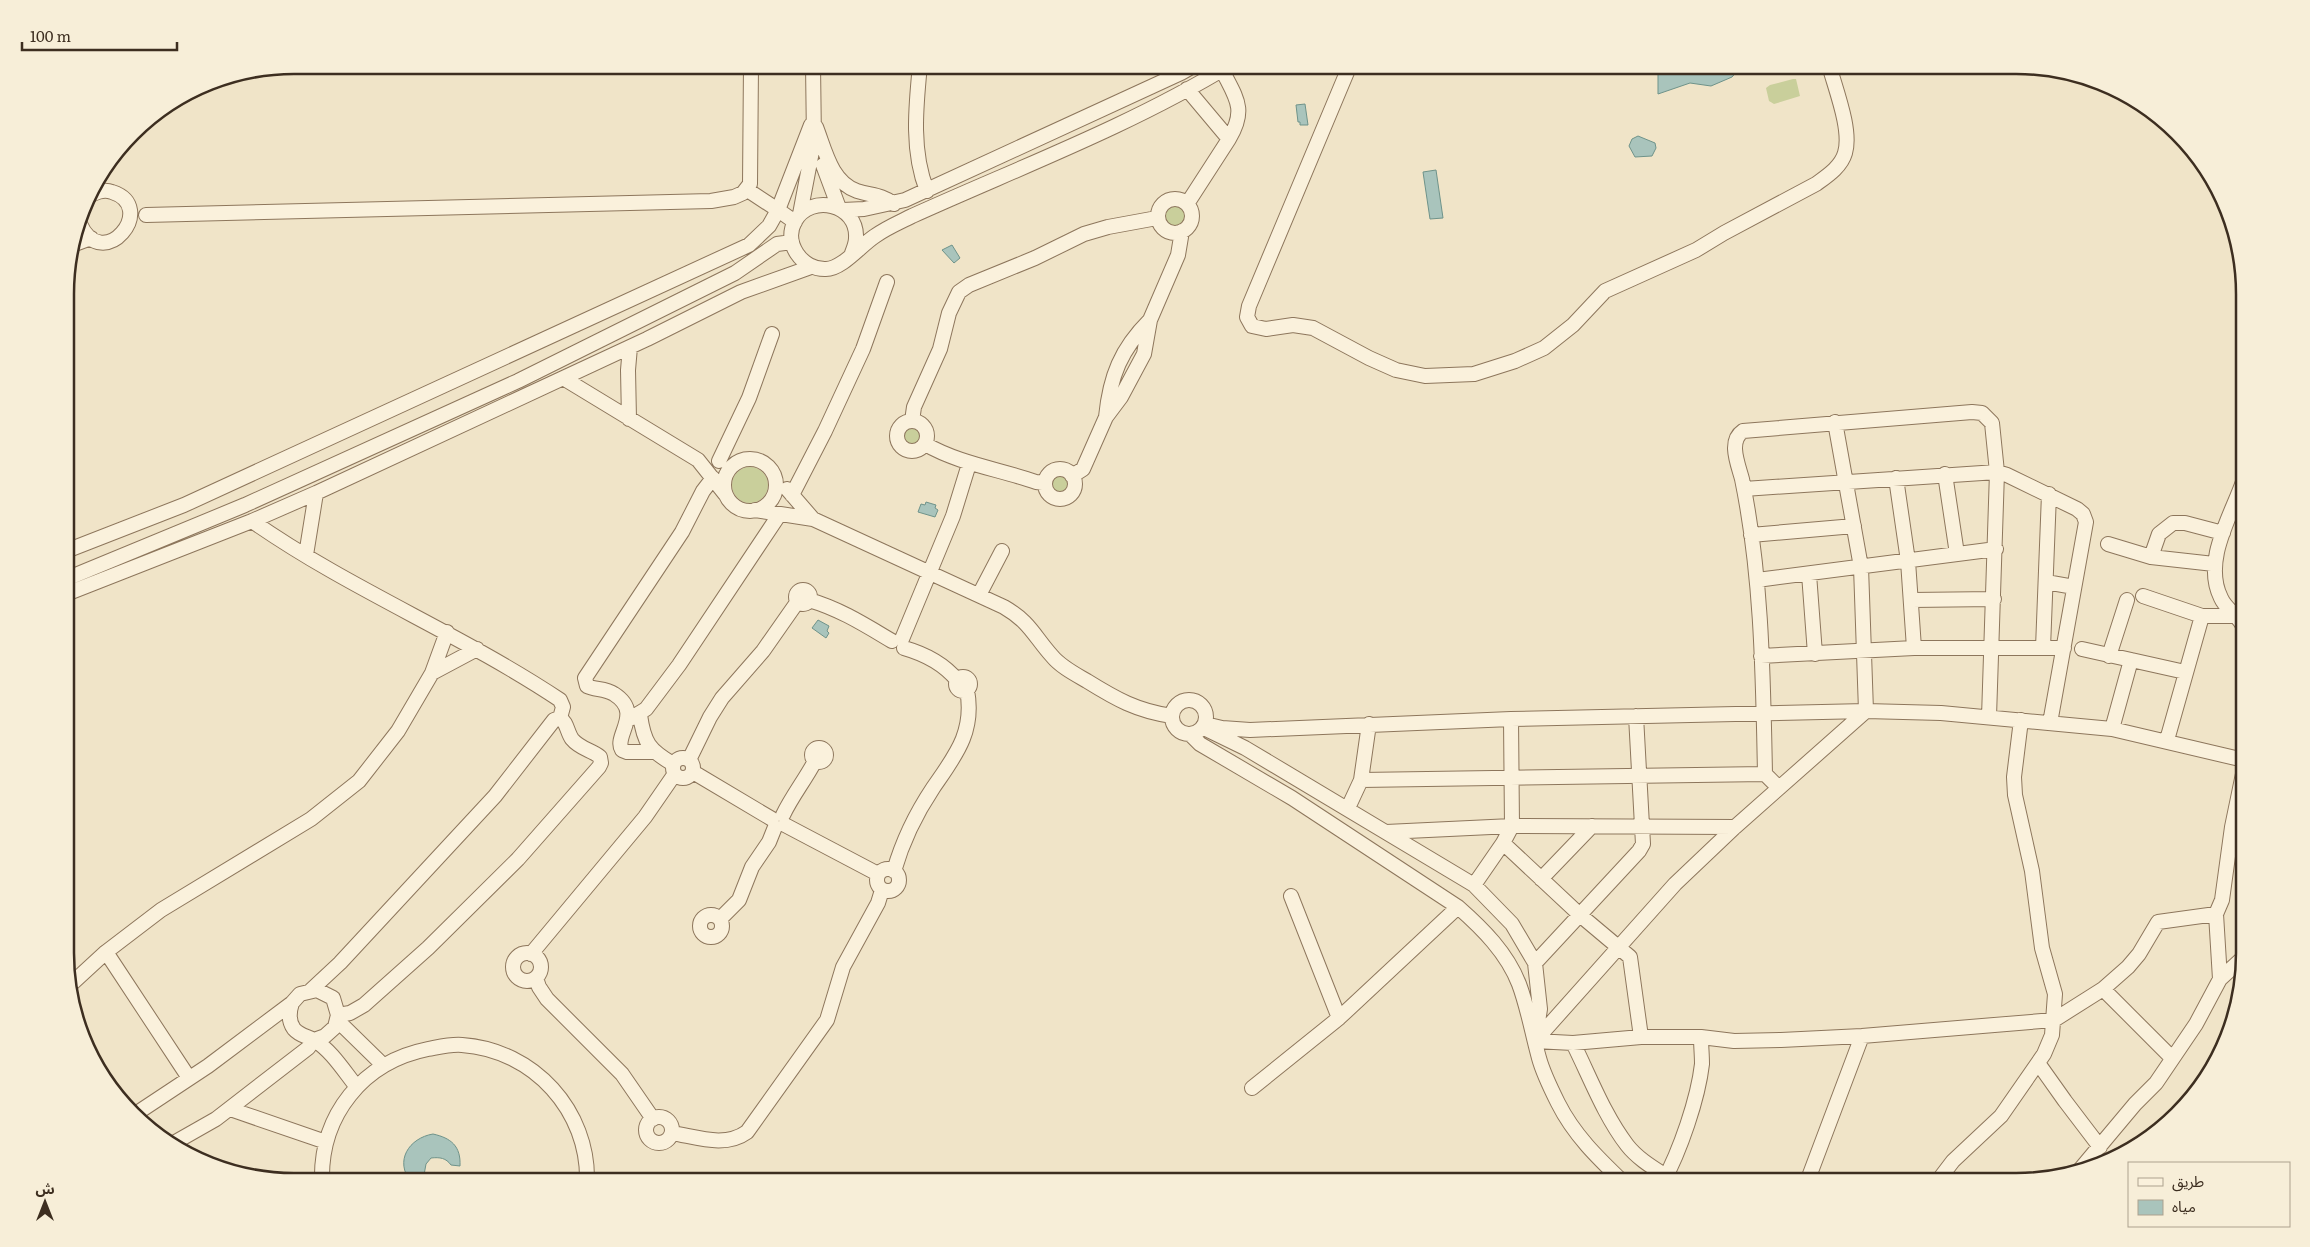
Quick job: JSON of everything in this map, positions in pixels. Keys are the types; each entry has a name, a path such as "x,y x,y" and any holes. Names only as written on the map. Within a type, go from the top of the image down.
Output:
{"street":[{"path":"129,215 710,201 734,197 743,193 750,184 751,74"},
{"path":"811,267 798,257 792,242 814,141 813,74"},
{"path":"919,74 916,115 921,176 927,191"},
{"path":"798,218 812,206 826,204 841,209 894,204 927,191 1174,74"},
{"path":"74,591 252,521 316,493 630,347 741,292 811,267 826,269 842,264 852,253 876,235 1045,158 1187,89 1214,74"},
{"path":"1187,204 1237,126 1240,105 1229,74"},
{"path":"1346,74 1249,306 1247,317 1252,326 1266,329 1293,325 1313,328 1396,370 1425,376 1455,376 1491,370 1544,348 1573,325 1605,291 1696,250 1816,184 1830,174 1838,166 1845,153 1846,137 1831,74"},
{"path":"1187,89 1230,139"},
{"path":"814,120 834,173 850,189 884,196 894,204"},
{"path":"74,548 184,505 749,245 769,226 778,210 814,120"},
{"path":"814,141 841,209 853,222 857,238 852,253"},
{"path":"746,189 778,210 798,218"},
{"path":"83,230 91,238 107,242 122,236 129,215 120,196 106,191 99,191"},
{"path":"1178,199 1187,204 1190,208 1192,219 1187,228 1182,231 1166,231 1157,218 1159,207 1167,200 1178,199"},
{"path":"912,421 914,407 940,349 950,313 960,292 969,285 1035,258 1084,234 1108,227 1157,218"},
{"path":"1072,476 1082,468 1106,417 1121,397 1144,354 1150,320 1163,294 1178,255 1182,231"},
{"path":"80,242 91,238"},
{"path":"74,576 245,505 518,381 735,274 777,244 792,242"},
{"path":"792,495 825,431 863,349 887,282"},
{"path":"718,461 748,398 772,334"},
{"path":"629,419 628,370 630,347"},
{"path":"563,378 698,460 734,505 741,509 813,519 930,571 1018,615 1030,626 1053,657 1071,671 1124,704 1153,713 1172,716"},
{"path":"1779,788 1765,774 1758,580 1744,489 1734,446 1740,433 1748,429 1982,413 1990,419 1994,428 1997,472 1996,550 1989,717"},
{"path":"912,421 924,426 927,435 925,444 912,451 903,447 898,439 899,429 912,421"},
{"path":"1835,422 1860,567 1866,711"},
{"path":"925,444 941,453 969,464 1045,483"},
{"path":"698,460 760,460 772,470 813,519"},
{"path":"725,494 724,479 732,466 738,461"},
{"path":"899,643 953,516 969,464"},
{"path":"1064,470 1072,476 1074,481 1073,491 1066,498 1061,499 1048,493 1045,483 1054,471 1064,470"},
{"path":"1744,489 1997,472 2049,494 2077,509 2083,514 2086,522 2050,723"},
{"path":"1945,474 1957,554"},
{"path":"755,510 770,502 775,494 776,477"},
{"path":"674,769 652,752 634,718 627,713 620,699 608,691 589,687 586,684 585,678 682,532 703,492 713,478"},
{"path":"1896,478 1908,561 1914,648"},
{"path":"306,555 316,493"},
{"path":"2043,648 2049,494"},
{"path":"2236,500 2223,533 2214,564 2215,582 2221,598 2236,616"},
{"path":"652,752 627,752 622,750 620,742 634,718 680,665 780,515"},
{"path":"252,521 360,587 447,632 560,700 563,707 560,718"},
{"path":"2151,557 2159,534 2173,523 2184,523 2223,533"},
{"path":"1751,534 1854,526"},
{"path":"2108,544 2151,557 2214,564"},
{"path":"1758,580 1996,550"},
{"path":"979,595 1002,551"},
{"path":"1810,574 1815,654"},
{"path":"2046,582 2074,587"},
{"path":"2144,596 2202,616 2236,621"},
{"path":"1912,600 1994,599"},
{"path":"2109,656 2127,600"},
{"path":"691,766 710,717 722,698 804,601 829,606 853,617 939,663 962,685 969,715 959,747 949,767 933,788 919,813 898,857 894,871"},
{"path":"2167,740 2202,616"},
{"path":"76,980 106,952 161,910 311,820 359,781 398,731 432,673 447,632"},
{"path":"1761,656 1914,648 2064,648"},
{"path":"432,673 477,649"},
{"path":"2082,649 2185,672"},
{"path":"2112,729 2131,660"},
{"path":"1204,726 1205,709 1194,700 1180,702 1173,710 1172,716 1176,728 1190,734 1200,744 1292,798 1458,908 1482,928 1502,953 1519,983 1536,1041 1539,1059 1568,1122 1591,1152 1613,1173"},
{"path":"1536,1041 1675,884 1735,827 1866,711"},
{"path":"1190,734 1204,726 1250,730 1511,719 1866,711 1942,713 2112,729 2167,740 2236,758"},
{"path":"1535,963 1639,851 1643,844 1636,716"},
{"path":"140,1111 292,1003 300,994 311,990 340,963 495,796 554,720 560,718"},
{"path":"178,1140 230,1108 308,1048 314,1040 330,1032 338,1018 364,1004 428,948 518,859 601,763 600,757 578,745 572,738 563,719 560,718"},
{"path":"1474,885 1503,843 1512,826 1511,719"},
{"path":"1944,1173 1953,1161 2000,1116 2049,1045 2054,1020 2054,994 2042,948 2032,871 2014,795 2014,778 2021,720"},
{"path":"1348,808 1361,780 1369,724"},
{"path":"1204,726 1348,808 1474,885 1512,924 1535,963 1540,1009 1536,1041"},
{"path":"536,978 526,981 517,977 514,972 514,962 521,955 531,954 645,817 681,758 779,822 878,874"},
{"path":"720,920 739,900 752,867 769,842 791,798 815,761"},
{"path":"1361,780 1765,774"},
{"path":"2220,979 2216,940 2216,914 2222,900 2236,808"},
{"path":"1386,832 1512,826 1735,827"},
{"path":"1541,878 1592,826"},
{"path":"1503,843 1580,915 1619,947 1632,961 1642,1038"},
{"path":"885,869 894,871 899,878 898,886 891,892 882,890 877,883 878,874 885,869"},
{"path":"672,1133 715,1141 731,1141 747,1132 827,1020 844,967 878,903 882,890"},
{"path":"1291,896 1339,1018"},
{"path":"1252,1088 1339,1018 1458,908"},
{"path":"1536,1041 1574,1043 1642,1038 1701,1037 1734,1041 1862,1036 2054,1020 2103,989 2139,954 2158,922 2216,914"},
{"path":"106,952 189,1078"},
{"path":"531,954 540,962 541,967 536,978 539,987 547,999 622,1074 653,1119"},
{"path":"2090,1161 2135,1104 2156,1082 2196,1024 2220,979 2236,964"},
{"path":"2103,989 2172,1058"},
{"path":"311,990 323,992 333,998 338,1018 383,1065"},
{"path":"292,1003 289,1016 293,1028 302,1036 314,1040 336,1060 356,1086"},
{"path":"1811,1173 1862,1036"},
{"path":"1667,1173 1679,1146 1696,1092 1702,1064 1701,1037"},
{"path":"1574,1043 1606,1112 1628,1146 1657,1173"},
{"path":"322,1173 326,1142 334,1121 356,1086 383,1065 408,1053 461,1045 488,1049 514,1059 537,1073 557,1092 572,1115 582,1140 588,1166 588,1173"},
{"path":"2038,1063 2100,1147"},
{"path":"230,1108 326,1142"},
{"path":"653,1119 667,1120 670,1124 672,1133 666,1141 656,1142 652,1140 647,1132 649,1123 653,1119"}],"green space":[{"path":"1796,79 1800,96 1774,104 1769,101 1766,88 1770,85"},
{"path":"1175,206 1182,209 1185,216 1182,223 1175,226 1168,223 1165,216 1168,209"},
{"path":"913,426 920,429 923,436 920,443 913,446 906,443 903,436 906,429"},
{"path":"750,467 757,468 763,472 767,478 767,492 763,498 757,502 750,503 743,502 737,498 733,492 732,485 733,478 737,472 743,468"},
{"path":"1060,474 1067,477 1070,484 1067,491 1060,494 1053,491 1050,484 1053,477"}],"water":[{"path":"1658,74 1735,74 1711,86 1690,83 1658,94"},
{"path":"1305,104 1308,125 1300,125 1296,105"},
{"path":"1638,136 1655,143 1656,148 1652,156 1635,157 1629,146 1632,139"},
{"path":"1436,170 1443,218 1430,219 1423,172"},
{"path":"952,245 960,258 954,263 942,250"},
{"path":"926,502 936,505 935,508 938,510 935,517 918,512 921,504 925,505"},
{"path":"818,620 829,626 827,631 829,633 826,638 812,628"},
{"path":"433,1134 445,1138 454,1144 459,1153 460,1166 451,1165 442,1158 431,1158 426,1164 424,1173 406,1173 404,1159 407,1152 411,1145 424,1136"}]}
